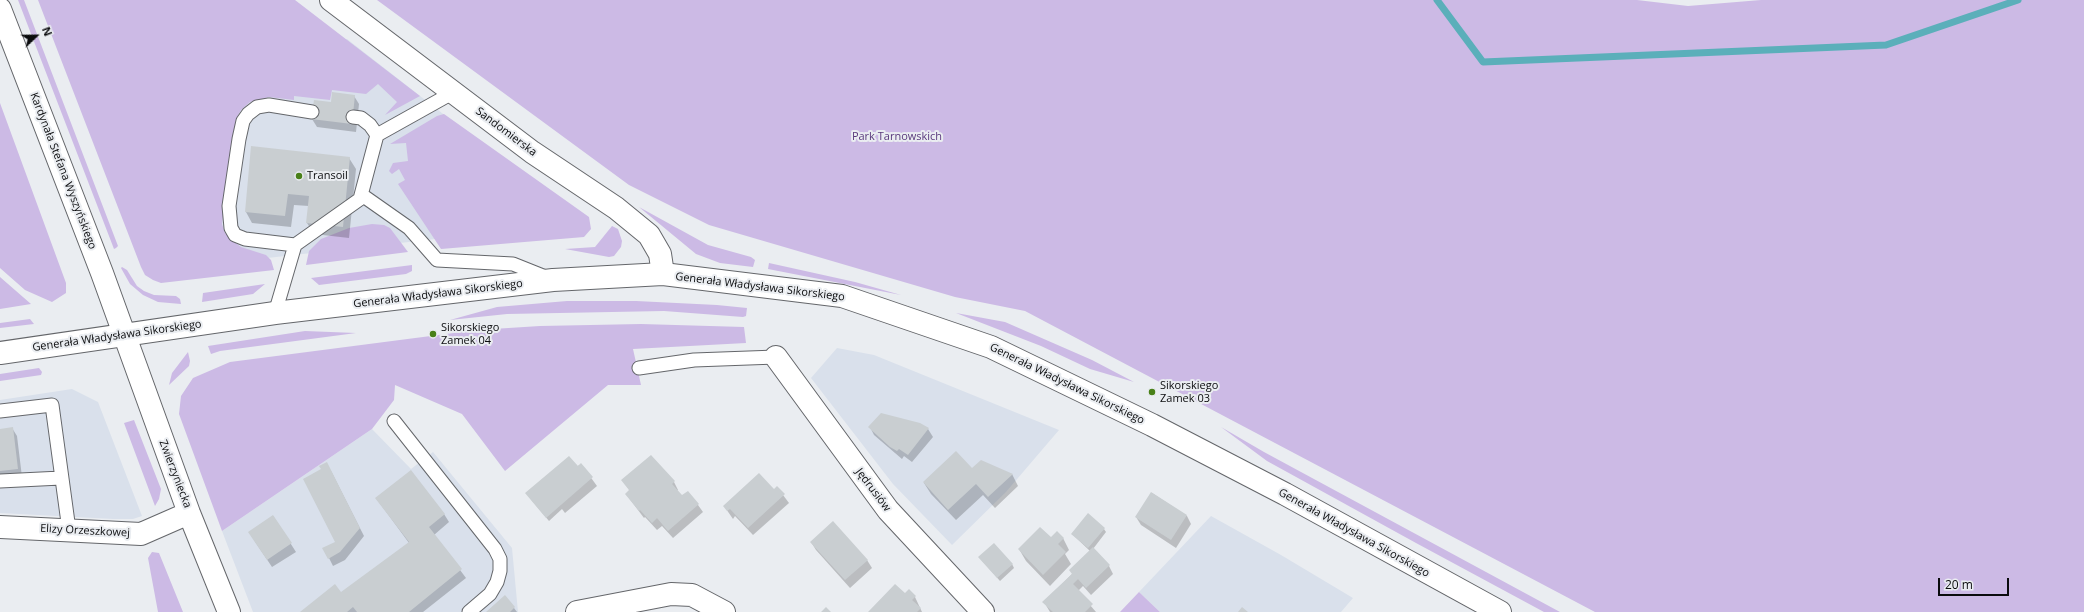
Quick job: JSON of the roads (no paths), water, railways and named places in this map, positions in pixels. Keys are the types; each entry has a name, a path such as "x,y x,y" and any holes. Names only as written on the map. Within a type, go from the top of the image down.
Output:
{"street":[{"name":"Sandomierska","path":"332,0 532,152 616,208 649,235 660,254 663,274"},
{"name":"Kardynała Stefana Wyszyńskiego","path":"0,8 124,335"},
{"name":"Generała Władysława Sikorskiego","path":"0,353 275,313 553,280 663,274 842,296 991,347 1152,425 1285,494 1500,612"},
{"name":"Zwierzyniecka","path":"124,335 189,513 229,612"},
{"name":"Jędrusiów","path":"776,357 888,510 983,612"},
{"name":"Elizy Orzeszkowej","path":"0,527 141,534 189,513"},
{"path":"577,612 671,594 692,595 724,612"}],"lane":[{"path":"275,313 295,245 360,199 377,135 454,92"},
{"path":"295,245 245,239 235,235 231,228 229,206 240,133 243,121 248,114 257,107 269,105 312,112"},
{"path":"353,117 361,118 370,125 377,135"},
{"path":"362,195 409,228 437,260 513,264 553,280"},
{"path":"639,368 694,360 776,357"},
{"path":"0,411 52,405 69,530"},
{"path":"394,421 495,549 500,558 500,571 497,582 490,594 469,612"},
{"path":"0,481 61,478"}],"waterway":[{"path":"1437,0 1483,62 1886,45 2018,0"}],"place":[{"name":"Transoil","path":"299,176"},
{"name":"Sikorskiego Zamek 04","path":"433,334"},
{"name":"Sikorskiego Zamek 03","path":"1152,392"}],"park label":[{"name":"Park Tarnowskich","path":"897,137"}]}
